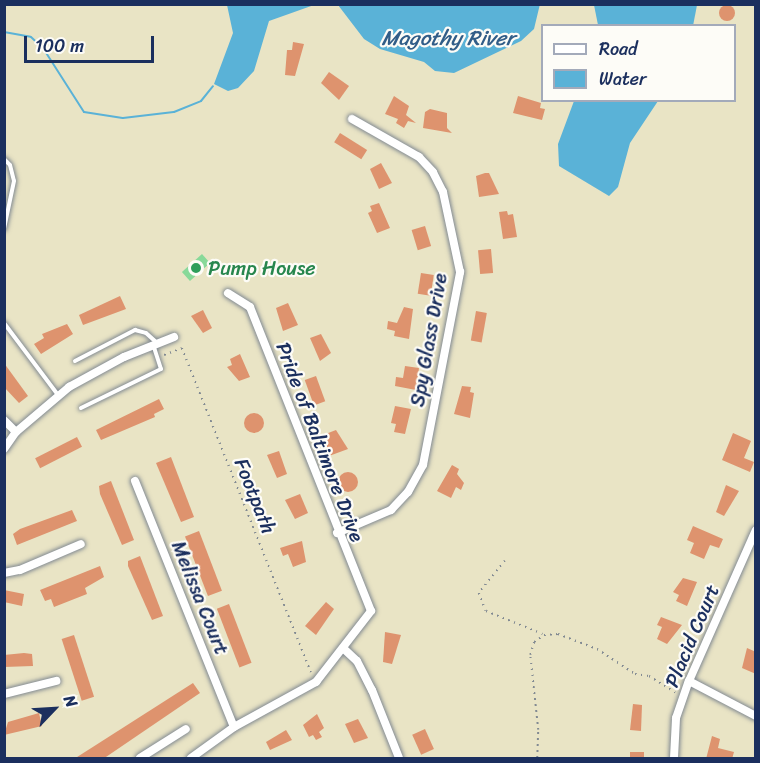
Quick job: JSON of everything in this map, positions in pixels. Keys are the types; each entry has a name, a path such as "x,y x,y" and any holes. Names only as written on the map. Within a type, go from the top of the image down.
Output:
{"street":[{"name":"Spy Glass Drive","path":"338,533 391,510 408,492 423,465 459,272 443,192 433,172 420,157 352,119"},
{"name":"Pride of Baltimore Drive","path":"228,293 250,307 338,533 371,611 343,648"},
{"path":"4,449 16,432 58,395 97,370 174,337"},
{"path":"4,420 16,432"},
{"name":"Melissa Court","path":"135,481 234,728"},
{"name":"Placid Court","path":"674,759 676,718 689,681 756,530"},
{"path":"4,573 20,570 81,544"},
{"path":"191,759 234,728 316,682 343,648 357,661 372,690 399,759"},
{"path":"4,694 56,681"},
{"path":"689,681 756,716"},
{"path":"140,759 186,729"}],"lane":[{"path":"4,159 10,165 14,181 4,229"},
{"path":"4,323 58,395"},
{"path":"75,361 135,330 146,333 155,344 161,369 81,408"}],"path":[{"name":"Footpath","path":"164,355 182,348 311,672"},
{"path":"505,561 479,593 486,611 544,635 558,634 597,649 635,674 649,676 684,697"},
{"path":"537,759 538,730 530,655 534,642 544,635"}],"green space":[{"name":"Pump House","path":"202,254 210,263 190,281 182,272"}],"water":[{"path":"227,4 314,5 269,21 254,71 238,88 228,91 214,84 233,33"},
{"name":"Magothy River","path":"540,4 534,29 521,41 454,73 435,71 424,62 380,49 364,39 338,5"},
{"path":"594,4 697,5 693,24 598,24"},
{"path":"574,102 657,102 630,143 618,187 609,196 559,166 558,144"}],"building":[{"path":"724,5 730,5 735,13 733,19 724,21 719,16 719,10"},
{"path":"293,42 304,44 295,76 285,75 287,50 292,50"},
{"path":"329,72 349,86 339,100 321,83"},
{"path":"394,96 409,106 406,115 416,123 408,121 404,128 396,123 398,119 385,114"},
{"path":"518,96 541,103 540,108 545,109 542,120 513,113"},
{"path":"430,109 447,113 447,128 452,133 423,128 425,112"},
{"path":"340,133 367,150 361,159 334,142"},
{"path":"381,163 392,183 379,189 370,169"},
{"path":"489,173 499,194 479,197 476,176"},
{"path":"379,203 390,228 377,233 368,213 372,211 370,206"},
{"path":"507,211 508,215 513,214 517,237 503,239 499,212"},
{"path":"425,226 431,246 418,250 412,230"},
{"path":"491,249 493,273 480,274 478,250"},
{"path":"421,273 434,275 431,296 418,294"},
{"path":"120,296 126,309 83,325 79,315"},
{"path":"288,303 298,325 283,331 276,308"},
{"path":"404,307 413,309 409,339 394,336 395,331 387,329 388,321 397,323"},
{"path":"203,310 212,328 203,333 191,316"},
{"path":"476,311 487,313 482,342 471,341"},
{"path":"67,324 73,334 41,354 34,344 44,338 42,334"},
{"path":"321,334 331,353 320,361 310,338"},
{"path":"240,354 250,377 239,381 227,367 232,365 230,359"},
{"path":"4,363 28,396 19,403 4,387"},
{"path":"405,366 419,368 416,390 395,386 396,377 403,378"},
{"path":"316,376 325,401 314,405 305,380"},
{"path":"462,386 471,387 470,392 474,393 470,418 454,414"},
{"path":"159,399 164,409 154,414 155,417 101,440 96,430"},
{"path":"395,406 411,409 405,434 394,432 396,424 391,423"},
{"path":"254,413 261,416 264,423 261,430 254,433 247,430 244,423 247,416"},
{"path":"336,430 348,449 329,456 323,435"},
{"path":"733,433 751,441 744,458 754,462 750,472 722,460"},
{"path":"77,437 82,447 40,468 35,458"},
{"path":"279,451 287,474 277,478 267,455"},
{"path":"171,457 194,517 181,522 156,463"},
{"path":"452,465 459,469 457,474 464,483 461,490 456,487 451,498 437,491"},
{"path":"348,472 355,475 358,482 355,489 348,492 341,489 338,482 341,475"},
{"path":"111,481 134,540 122,545 100,494 99,486"},
{"path":"726,485 739,491 724,516 716,512"},
{"path":"300,494 308,513 295,519 285,500"},
{"path":"72,510 77,521 17,545 13,534 20,529"},
{"path":"693,526 723,539 719,548 710,545 704,559 690,553 694,543 687,540"},
{"path":"199,531 222,591 208,596 185,536"},
{"path":"302,541 306,562 293,567 288,554 283,556 280,548"},
{"path":"140,556 163,616 152,620 128,566 128,561"},
{"path":"100,566 104,577 85,588 87,594 54,607 51,599 45,601 40,590"},
{"path":"683,578 697,582 687,606 676,601 679,595 673,592"},
{"path":"4,590 24,594 22,606 4,602"},
{"path":"326,602 334,609 316,635 305,626"},
{"path":"229,604 252,663 239,667 217,609"},
{"path":"661,617 682,625 667,644 657,639 662,627 657,625"},
{"path":"385,632 401,635 392,664 383,662"},
{"path":"74,635 94,697 82,701 62,639"},
{"path":"747,648 756,652 756,674 742,668"},
{"path":"32,654 33,666 4,667 4,655"},
{"path":"193,683 200,693 103,759 74,759"},
{"path":"633,704 642,705 641,731 630,730"},
{"path":"39,713 42,726 4,735 8,722"},
{"path":"317,714 324,728 319,732 322,737 316,740 313,735 309,737 303,725"},
{"path":"358,719 368,738 354,743 345,724"},
{"path":"425,729 434,749 421,755 412,735"},
{"path":"286,730 292,740 270,750 266,742"},
{"path":"712,736 720,739 718,748 734,752 732,759 706,759"},
{"path":"630,752 644,752 644,758 630,758"}],"waterway":[{"path":"4,32 31,37 43,48 84,112 123,118 174,112 201,101 213,86"}],"place":[{"name":"Pump House","path":"196,268"}]}
